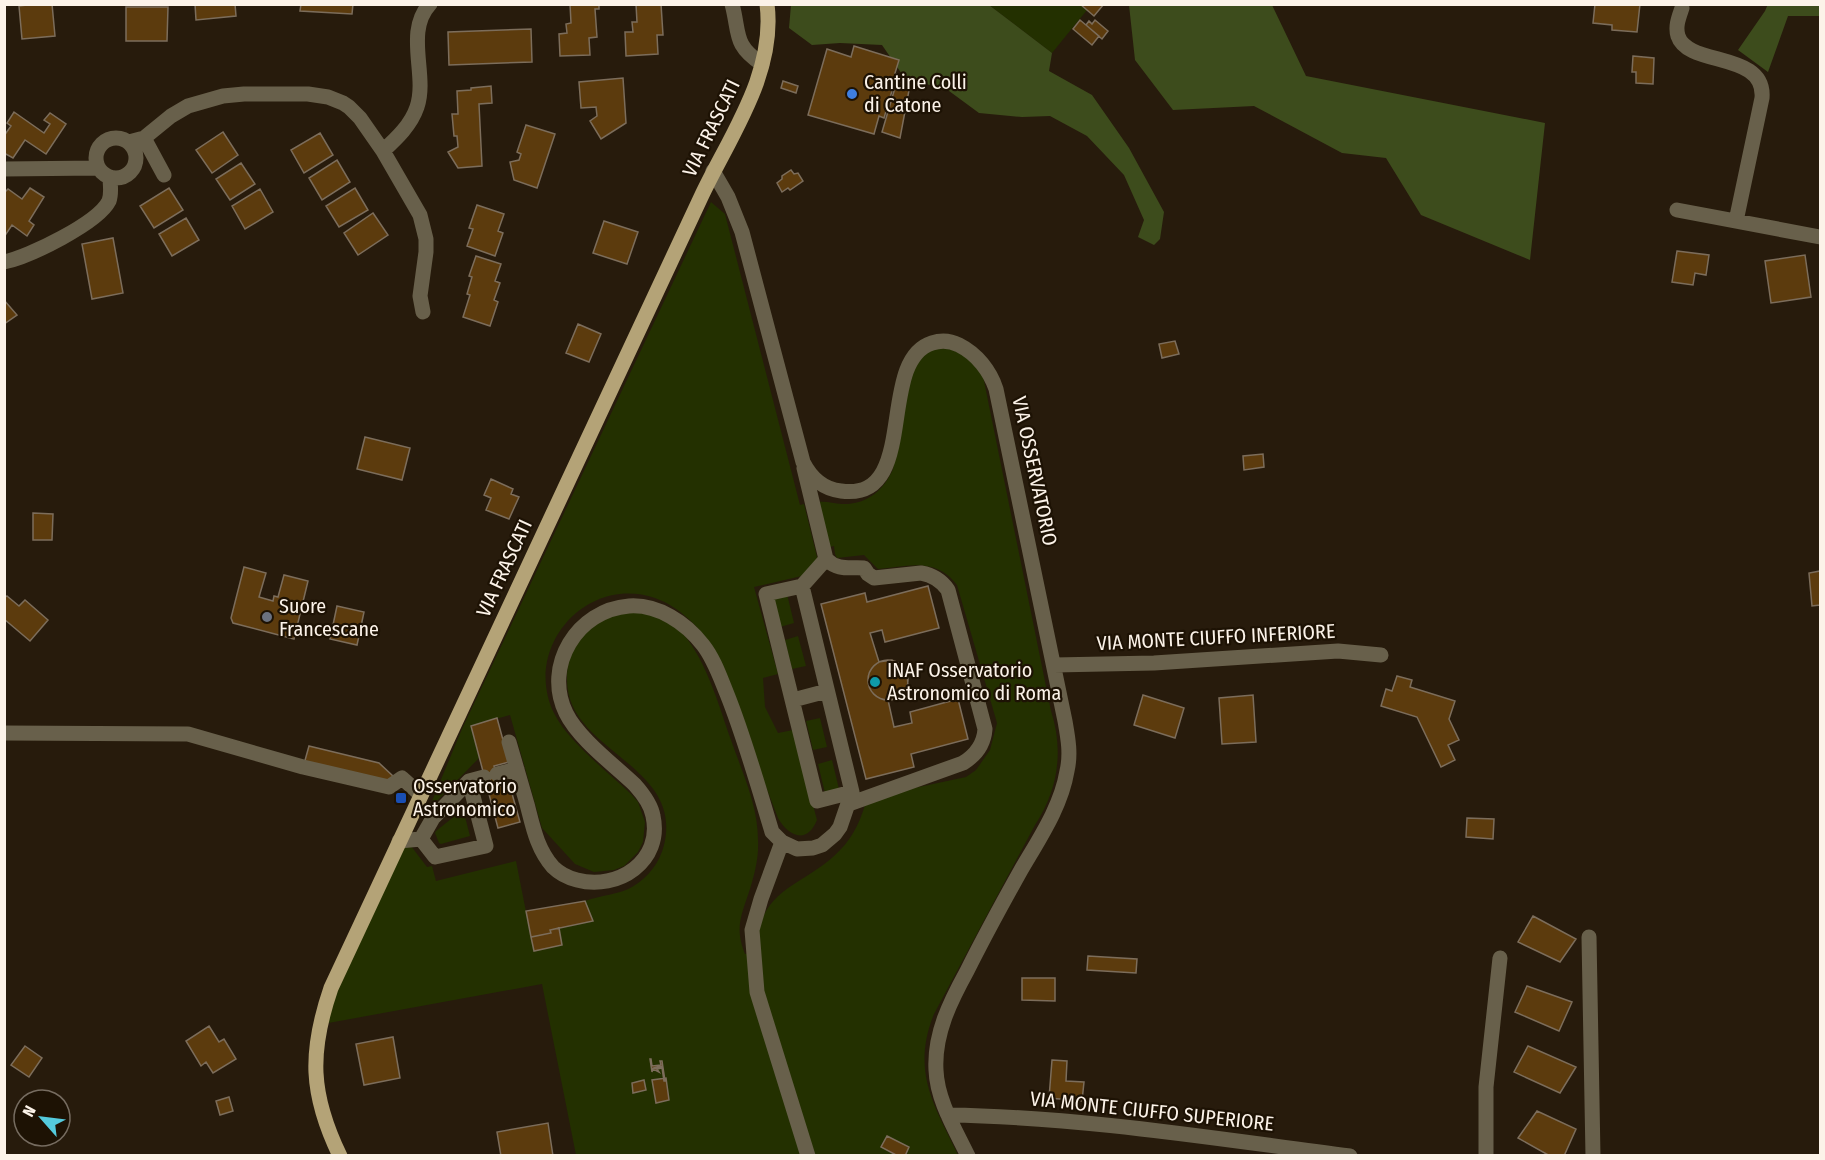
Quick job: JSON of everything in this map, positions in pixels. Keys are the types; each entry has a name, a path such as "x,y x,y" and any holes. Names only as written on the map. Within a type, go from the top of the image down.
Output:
{"main road":[{"name":"VIA FRASCATI","path":"340,1155 326,1121 317,1088 315,1067 323,1013 336,977 713,171 748,103 762,64 768,32 767,4"}],"street":[{"path":"383,151 406,127 418,104 421,83 418,31 430,4"},
{"path":"732,4 742,47 762,64"},
{"path":"1682,8 1677,28 1679,39 1683,44 1693,51 1746,69 1754,75 1761,86 1762,98 1736,221"},
{"path":"4,262 39,251 93,218 106,206 110,198 104,173 96,156 100,144 111,138 136,140 180,111 204,100 244,94 308,94 328,97 349,107 360,118 414,203 425,228 426,252 420,296 423,312"},
{"path":"4,169 104,173 124,176 134,167 136,140"},
{"path":"136,140 164,175"},
{"name":"VIA OSSERVATORIO","path":"713,171 728,197 742,232 803,462 813,477 827,488 849,492 866,488 878,478 887,462 893,442 904,378 915,356 928,345 943,341 957,344 975,356 990,374 996,389 1054,665 1070,754 1066,777 1048,823 950,1002 937,1044 936,1073 939,1088 948,1115 968,1155"},
{"path":"1677,210 1821,237"},
{"path":"803,462 826,559 840,568 864,568 874,578 921,573 934,577 948,590 985,729 985,734 975,754 963,763 850,798 817,801 766,594 802,586 826,559"},
{"path":"509,742 536,842 554,868 571,879 588,883 609,882 630,874 644,860 654,834 652,810 635,785 573,723 562,702 558,673 566,648 573,637 589,622 608,611 622,607 637,606 651,609 670,616 688,628 711,658 735,714 772,832 789,846 805,849 822,845 835,834 850,798 802,586"},
{"name":"VIA MONTE CIUFFO INFERIORE","path":"1054,665 1154,663 1338,651 1381,655"},
{"path":"793,700 827,691"},
{"path":"4,732 188,734 303,767 389,787 402,778 421,795"},
{"path":"421,839 433,818 469,781 517,769"},
{"path":"421,839 435,857 486,846 469,781"},
{"path":"399,841 421,839"},
{"path":"782,842 752,930 758,992 808,1155"},
{"path":"1589,937 1593,1155"},
{"path":"1486,1155 1486,1087 1500,958"},
{"name":"VIA MONTE CIUFFO SUPERIORE","path":"948,1115 1082,1122 1350,1155"}],"green space":[{"path":"1768,4 1820,5 1819,16 1788,16 1768,72 1738,50"},
{"path":"791,5 989,5 1052,53 1049,71 1092,95 1129,148 1164,212 1160,239 1154,245 1138,237 1144,220 1124,175 1087,136 1050,116 1022,117 979,113 945,88 906,80 882,45 840,43 812,45 789,28"},
{"path":"989,5 1080,5 1087,10 1052,53"},
{"path":"1129,5 1272,5 1306,76 1545,123 1530,260 1421,215 1386,158 1342,153 1254,106 1173,110 1135,60"},
{"path":"711,202 725,214 800,505 804,504 818,561 806,575 754,587 778,674 763,678 765,707 778,733 793,730 817,820 808,833 798,835 787,829 778,818 711,644 700,630 679,611 655,598 629,593 605,597 584,607 566,623 553,643 546,666 547,690 555,715 561,725 579,746 638,802 645,822 643,842 638,852 624,866 614,870 594,872 575,864 542,828 510,715 471,726 479,758 435,803 432,801 462,729"},
{"path":"947,348 965,355 983,376 1055,726 1058,755 1054,784 1043,812 934,1014 927,1034 925,1070 928,1087 958,1155 576,1155 542,984 323,1024 402,847 411,846 427,867 432,866 436,881 516,861 531,937 593,921 585,901 627,890 643,879 652,869 664,845 665,817 657,795 642,776 584,724 571,703 567,678 571,655 580,640 592,627 608,618 625,613 641,612 671,625 684,635 695,651 713,688 749,789 757,827 756,864 740,928 745,954 757,952 759,931 764,915 772,903 782,893 840,851 853,833 865,805 891,793 966,777 976,770 990,750 997,723 957,585 949,576 931,567 911,565 878,569 864,555 837,558 834,546 830,547 819,502 851,504 867,499 880,490 893,469 909,375 927,350"},
{"path":"787,594 794,623 780,627 773,598"},
{"path":"798,636 806,666 792,669 785,640"},
{"path":"820,718 827,747 813,750 806,721"},
{"path":"832,760 839,789 825,793 818,764"},
{"path":"461,811 464,813 470,836 439,843 436,831"}],"building":[{"path":"52,4 55,36 22,39 19,6"},
{"path":"195,4 235,4 236,16 196,20"},
{"path":"301,4 353,4 352,14 300,11"},
{"path":"570,4 599,4 599,9 595,9 597,37 589,38 590,55 560,56 559,34 567,33 566,24 571,23"},
{"path":"636,4 661,4 663,35 657,35 658,54 626,56 625,32 633,32 632,22 637,22"},
{"path":"1080,4 1104,4 1094,16"},
{"path":"1595,4 1640,4 1637,32 1612,30 1612,25 1593,23"},
{"path":"126,7 168,7 167,41 126,41"},
{"path":"1080,20 1099,36 1092,45 1073,29"},
{"path":"1095,20 1108,31 1102,39 1086,25 1089,21 1092,24"},
{"path":"531,29 532,62 449,65 448,32"},
{"name":"Cantine Colli di Catone","path":"854,46 899,60 884,118 879,116 874,134 808,115 827,49 851,57"},
{"path":"1633,56 1654,58 1653,84 1636,83 1636,72 1632,72"},
{"path":"623,78 626,123 601,139 590,121 597,116 596,107 581,108 579,82"},
{"path":"783,81 798,86 796,93 781,88"},
{"path":"897,81 910,85 900,138 882,132"},
{"path":"491,86 492,103 479,104 482,166 458,168 448,152 458,147 457,136 454,136 452,114 458,114 457,91"},
{"path":"14,112 44,133 50,124 44,120 50,113 66,124 46,154 25,140 13,158 4,153 4,131 6,133 11,126 7,123"},
{"path":"526,125 555,134 537,188 514,180 510,162 519,160 521,154 517,152"},
{"path":"223,132 238,155 212,173 196,150"},
{"path":"320,133 333,155 304,173 291,150"},
{"path":"337,160 350,182 322,200 309,178"},
{"path":"241,163 255,184 230,200 216,179"},
{"path":"791,170 794,174 798,173 803,181 790,190 788,188 782,192 777,183"},
{"path":"30,188 44,197 29,221 34,225 27,236 12,225 4,237 4,193 8,189 22,199"},
{"path":"169,188 183,210 154,228 140,206"},
{"path":"355,188 368,210 339,227 326,206"},
{"path":"260,189 273,212 245,229 232,206"},
{"path":"477,205 504,214 498,231 503,233 495,256 467,246 473,229 469,228"},
{"path":"373,213 388,235 358,255 344,233"},
{"path":"186,218 199,240 172,256 159,234"},
{"path":"604,221 638,232 627,264 593,253"},
{"path":"113,238 123,293 92,299 82,244"},
{"path":"1677,251 1709,255 1706,275 1695,273 1693,285 1672,282"},
{"path":"1805,255 1811,297 1771,303 1765,261"},
{"path":"476,256 501,264 495,281 500,283 494,300 498,302 490,326 463,317 470,295 467,294 472,277 469,276"},
{"path":"4,300 17,315 4,324"},
{"path":"578,324 601,334 589,362 566,353"},
{"path":"1175,341 1179,354 1162,358 1159,344"},
{"path":"365,437 410,448 402,480 357,469"},
{"path":"1263,454 1264,467 1244,470 1243,456"},
{"path":"491,479 513,489 511,494 519,497 509,519 486,510 491,498 484,495"},
{"path":"33,513 53,514 52,540 33,540"},
{"path":"244,567 266,573 259,597 273,601 274,596 278,597 284,575 308,581 294,639 233,623 231,618"},
{"path":"1820,571 1820,605 1812,606 1809,573"},
{"name":"INAF Osservatorio Astronomico di Roma","path":"928,586 939,628 885,642 882,630 870,633 879,662 892,660 904,667 907,673 908,686 905,691 897,698 888,700 894,727 912,723 910,712 958,699 968,739 911,754 914,767 866,779 821,604 865,593 867,602"},
{"path":"7,596 19,606 25,600 48,620 30,641 4,619 4,598"},
{"path":"337,606 364,612 357,645 330,639"},
{"path":"888,660 896,661 902,666 907,672 907,688 902,694 896,699 888,700 880,699 874,694 869,688 868,680 869,672 874,666 880,661"},
{"path":"1397,676 1412,680 1410,687 1455,701 1449,719 1459,740 1448,745 1455,760 1441,767 1417,717 1381,706 1386,689 1392,691"},
{"path":"1143,695 1184,708 1175,738 1134,725"},
{"path":"1253,695 1256,742 1222,744 1219,698"},
{"path":"497,718 509,762 494,766 500,786 509,783 520,822 498,828 471,726"},
{"path":"309,746 379,763 394,777 387,783 304,764"},
{"path":"1467,818 1494,819 1493,839 1466,837"},
{"path":"585,901 593,921 550,930 551,933 531,937 526,911"},
{"path":"1533,916 1576,939 1560,962 1518,942"},
{"path":"559,928 562,945 534,951 531,937 551,933 550,930"},
{"path":"1088,956 1137,959 1136,973 1087,970"},
{"path":"1022,978 1055,978 1055,1001 1022,1000"},
{"path":"1527,986 1572,1002 1559,1031 1515,1012"},
{"path":"209,1026 219,1042 224,1039 236,1059 213,1073 206,1062 201,1066 186,1041"},
{"path":"393,1037 400,1078 364,1085 356,1044"},
{"path":"25,1046 42,1058 29,1077 11,1065"},
{"path":"1528,1046 1576,1067 1560,1093 1514,1072"},
{"path":"650,1059 652,1066 661,1065 660,1061 662,1061 665,1081 662,1068 657,1069 659,1072 653,1069 661,1066 653,1068 652,1072"},
{"path":"1052,1060 1067,1061 1066,1081 1084,1082 1082,1101 1049,1098"},
{"path":"666,1078 669,1100 656,1103 652,1080"},
{"path":"644,1080 646,1090 633,1093 632,1083"},
{"path":"229,1097 233,1111 220,1115 216,1101"},
{"path":"1537,1111 1576,1129 1564,1156 1550,1156 1518,1138"},
{"path":"548,1123 553,1156 501,1156 497,1132"},
{"path":"887,1136 909,1147 905,1156 898,1156 881,1147"}],"place":[{"name":"Cantine Colli di Catone","path":"852,94"},
{"name":"Suore Francescane","path":"267,617"},
{"name":"INAF Osservatorio Astronomico di Roma","path":"875,682"},
{"name":"Osservatorio Astronomico","path":"401,798"}]}
